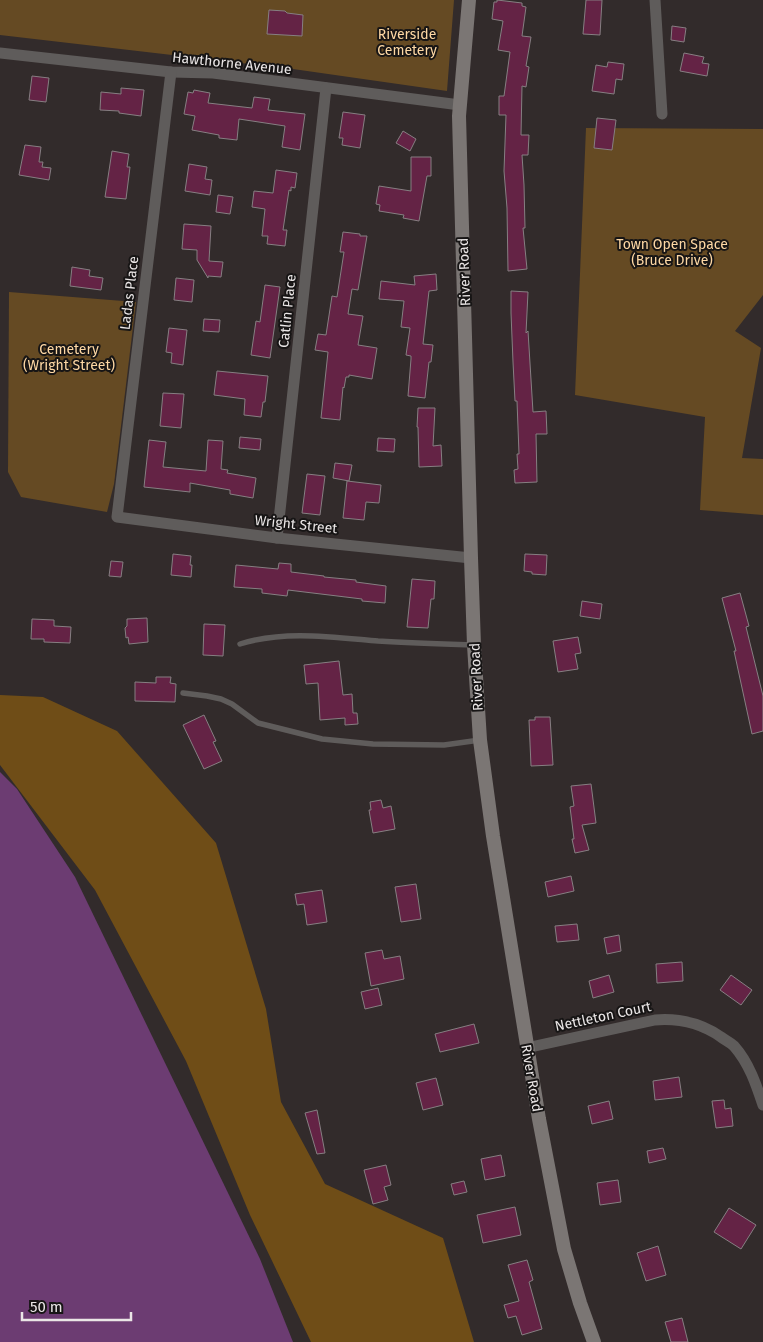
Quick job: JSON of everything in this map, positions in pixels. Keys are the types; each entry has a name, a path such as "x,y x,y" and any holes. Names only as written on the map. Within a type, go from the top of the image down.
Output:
{"main road":[{"name":"River Road","path":"466,0 460,105 471,558 480,740 526,1048 564,1249 594,1342"}],"street":[{"path":"655,0 662,114"},
{"name":"Hawthorne Avenue","path":"0,53 171,72 213,73 460,105"},
{"name":"Ladas Place","path":"117,517 171,72"},
{"name":"Catlin Place","path":"277,538 326,88"},
{"name":"Wright Street","path":"117,517 277,538 471,558"},
{"name":"Nettleton Court","path":"526,1048 655,1020 672,1019 689,1022 711,1030 733,1045 746,1064 756,1084 763,1105"}],"lane":[{"path":"240,644 256,639 290,636 420,644 474,645"},
{"path":"183,693 222,699 258,723 322,739 373,744 444,745 480,740"}],"green space":[{"name":"Riverside Cemetery","path":"0,0 454,0 447,91 293,69 0,35"},
{"name":"Town Open Space (Bruce Drive)","path":"586,128 763,129 763,295 735,331 761,348 742,458 763,459 763,515 700,510 705,417 575,395"},
{"name":"Cemetery (Wright Street)","path":"9,292 136,302 114,484 107,512 21,497 8,472"}],"shaded area":[{"path":"0,695 43,697 117,731 216,843 266,1009 281,1102 325,1184 443,1238 474,1342 311,1342 250,1215 186,1061 95,890 0,765"},
{"path":"0,772 17,789 75,877 260,1259 293,1342 0,1342"}],"building":[{"path":"497,0 522,3 522,6 526,7 522,36 531,37 526,66 529,67 526,87 522,86 521,135 529,135 528,155 522,155 525,228 523,228 527,269 508,271 507,208 504,171 506,115 499,115 499,96 504,96 510,52 498,50 503,21 492,19 494,2 497,2"},
{"path":"586,0 602,0 600,35 583,34"},
{"path":"269,10 303,15 302,36 267,34"},
{"path":"672,26 686,28 684,42 671,40"},
{"path":"684,53 704,57 702,63 709,64 707,76 680,71"},
{"path":"608,62 624,64 622,80 616,79 614,94 592,91 596,65 607,67"},
{"path":"32,76 49,78 46,102 29,100"},
{"path":"121,88 144,90 141,116 119,113 119,111 100,110 101,92 121,94"},
{"path":"194,90 210,93 208,103 252,108 254,97 270,99 268,110 305,114 300,150 282,147 285,126 239,119 237,140 219,138 219,135 192,130 195,116 184,114 188,92 193,93"},
{"path":"343,112 365,115 360,148 342,145 343,138 339,138"},
{"path":"597,118 616,120 612,150 594,148"},
{"path":"403,131 416,139 410,151 396,143"},
{"path":"25,145 41,147 39,162 43,162 42,167 51,168 49,180 19,175"},
{"path":"112,151 129,154 127,167 130,167 126,199 105,197"},
{"path":"411,157 431,157 431,176 427,176 419,221 403,218 404,215 379,211 380,205 376,204 379,186 411,191"},
{"path":"189,164 207,167 205,179 212,180 210,195 185,191"},
{"path":"276,170 297,173 295,188 291,187 291,191 289,190 283,230 287,230 285,246 267,244 268,236 262,236 265,209 252,207 254,191 273,193"},
{"path":"218,195 233,197 230,214 216,212"},
{"path":"184,224 211,226 209,261 223,262 221,277 208,276 208,278 197,260 197,250 182,249"},
{"path":"343,232 367,236 358,290 352,289 348,314 363,316 358,345 377,348 372,379 349,375 349,377 346,377 343,387 340,420 321,418 328,352 315,350 318,334 326,335 332,296 337,297 344,252 340,252"},
{"path":"72,267 90,270 89,276 103,278 101,290 70,286"},
{"path":"436,274 437,290 429,291 423,344 433,345 425,398 408,396 411,356 406,355 410,328 401,327 404,301 379,299 381,281 415,285 414,276"},
{"path":"176,278 194,280 192,302 174,300"},
{"path":"265,285 280,287 270,358 251,355 256,321 260,322"},
{"path":"511,291 528,292 526,333 528,331 533,412 546,411 547,434 536,434 537,482 515,483 514,470 518,469 517,454 519,454"},
{"path":"204,319 220,320 219,332 203,331"},
{"path":"169,328 187,330 183,365 171,363 172,353 166,352"},
{"path":"217,371 268,376 261,417 244,415 245,399 214,395"},
{"path":"163,393 184,394 181,428 160,426"},
{"path":"418,408 435,408 433,446 441,445 442,466 419,467"},
{"path":"240,437 261,439 260,450 239,448"},
{"path":"378,438 395,439 394,452 377,451"},
{"path":"149,440 166,442 163,467 206,471 208,440 223,441 221,469 228,470 227,473 256,478 253,498 230,494 230,490 190,483 190,492 144,487"},
{"path":"335,463 352,465 349,481 333,478"},
{"path":"307,474 325,476 320,515 302,513"},
{"path":"347,481 381,485 379,503 366,502 364,520 343,518"},
{"path":"173,554 191,556 191,577 171,575"},
{"path":"525,554 547,555 546,575 532,574 532,572 524,571"},
{"path":"111,561 123,562 121,577 109,576"},
{"path":"279,563 291,564 291,572 356,580 356,582 386,586 385,603 288,590 287,596 262,593 262,589 234,587 236,565 278,569"},
{"path":"412,579 435,581 434,599 431,599 428,628 407,627"},
{"path":"740,593 749,626 746,627 763,696 763,731 752,734 734,651 736,651 722,598"},
{"path":"582,601 602,604 600,619 580,616"},
{"path":"147,618 148,642 129,644 125,628 127,626 127,619"},
{"path":"32,619 54,620 54,626 71,627 70,643 44,642 44,639 31,639"},
{"path":"204,624 225,625 223,656 203,655"},
{"path":"578,637 581,653 575,654 578,669 558,672 553,641"},
{"path":"339,661 343,695 352,694 353,713 357,713 358,724 345,725 345,718 320,720 318,683 306,684 304,665"},
{"path":"156,677 171,677 170,683 176,684 175,702 135,701 135,682 156,683"},
{"path":"204,715 216,741 213,742 222,761 204,769 183,725"},
{"path":"535,717 550,717 553,765 531,766 529,720 535,720"},
{"path":"591,784 596,823 582,825 589,850 575,853 570,807 574,806 571,786"},
{"path":"381,800 383,808 391,806 395,829 373,833 369,810 371,810 370,802"},
{"path":"571,876 574,891 548,897 545,882"},
{"path":"416,884 421,919 401,922 395,887"},
{"path":"322,890 327,922 307,925 304,904 297,905 295,894"},
{"path":"577,924 579,940 557,942 555,926"},
{"path":"619,935 621,951 607,954 604,938"},
{"path":"382,950 384,959 400,956 404,979 371,986 365,953"},
{"path":"682,962 683,981 657,983 656,964"},
{"path":"609,975 614,992 593,998 589,981"},
{"path":"731,975 752,990 741,1005 720,990"},
{"path":"378,988 382,1005 365,1009 361,992"},
{"path":"474,1024 479,1043 440,1052 435,1034"},
{"path":"679,1077 682,1097 655,1100 653,1081"},
{"path":"436,1078 443,1105 423,1110 416,1083"},
{"path":"724,1100 725,1109 731,1108 733,1126 716,1128 712,1101"},
{"path":"609,1101 613,1119 592,1124 588,1106"},
{"path":"317,1110 325,1153 317,1154 305,1113"},
{"path":"663,1148 666,1159 649,1163 647,1151"},
{"path":"501,1155 505,1176 485,1180 481,1159"},
{"path":"386,1165 391,1185 384,1187 388,1200 373,1204 364,1170"},
{"path":"618,1180 621,1202 600,1205 597,1183"},
{"path":"464,1181 467,1192 454,1195 451,1184"},
{"path":"515,1207 521,1235 483,1243 477,1215"},
{"path":"729,1208 756,1225 741,1249 714,1232"},
{"path":"658,1246 666,1275 646,1281 637,1253"},
{"path":"527,1260 533,1280 529,1282 542,1329 522,1335 516,1316 508,1318 504,1305 519,1301 508,1265"},
{"path":"682,1318 688,1342 671,1342 665,1322"}]}
